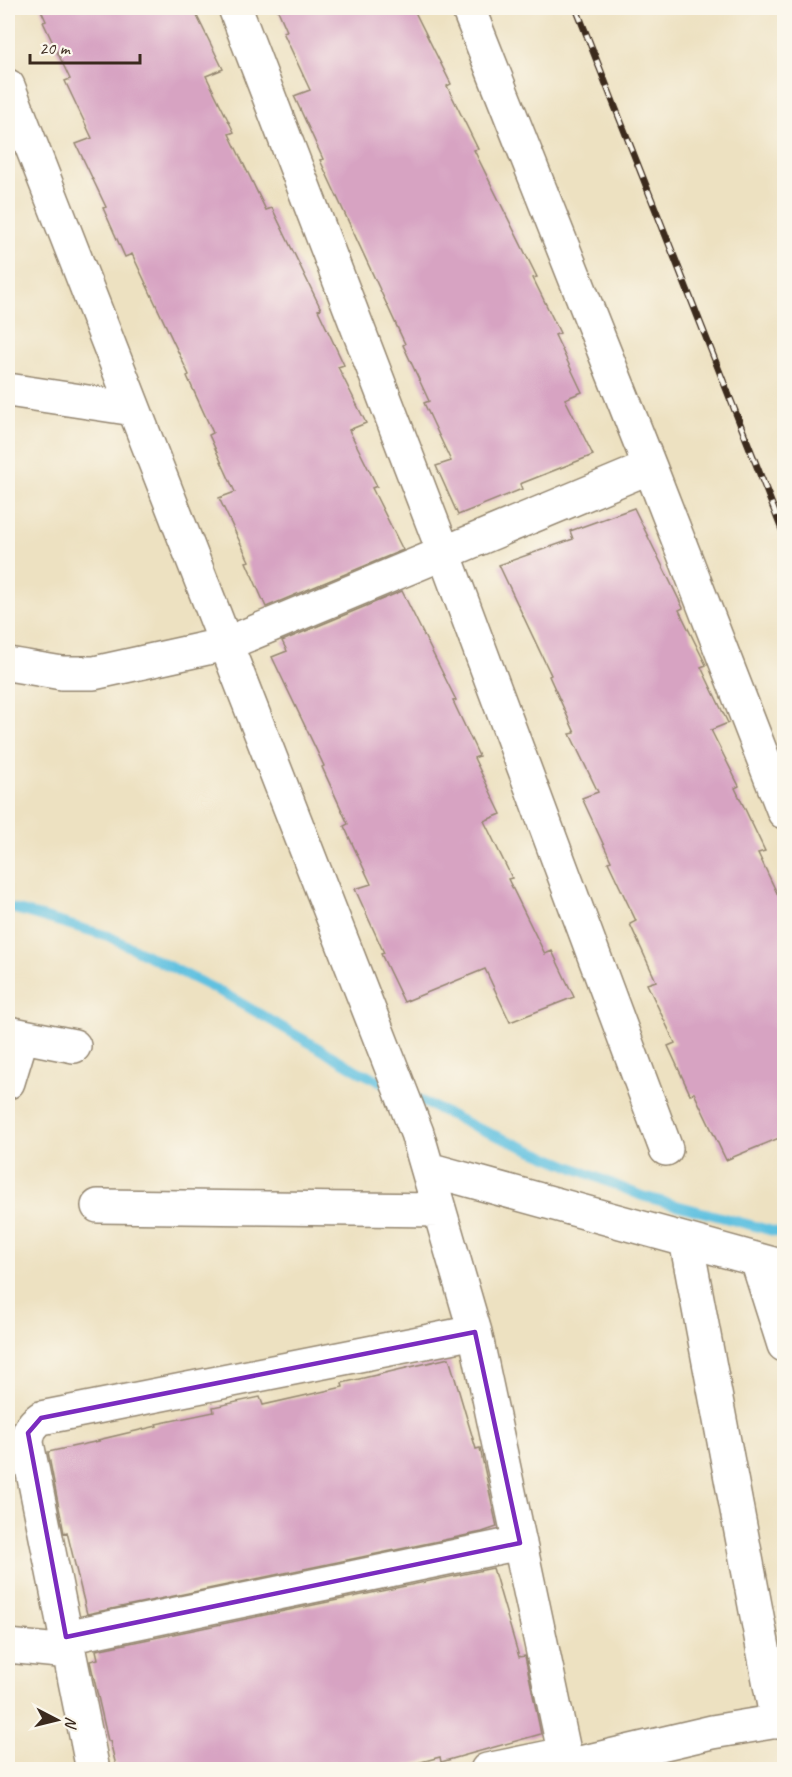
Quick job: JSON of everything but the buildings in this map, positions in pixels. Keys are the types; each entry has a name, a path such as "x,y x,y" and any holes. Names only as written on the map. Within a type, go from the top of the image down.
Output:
{"street":[{"path":"235,8 444,553 666,1149"},
{"path":"468,8 784,812"},
{"path":"8,86 417,1132 475,1332 566,1763"},
{"path":"8,390 134,409"},
{"path":"8,664 78,675 226,644 650,467"},
{"path":"8,1082 15,1034 74,1046"},
{"path":"428,1169 771,1264 784,1345"},
{"path":"98,1206 440,1210"},
{"path":"487,1770 566,1763 712,1732 781,1721 686,1240"},
{"path":"93,1770 27,1443 32,1424 41,1418 475,1332"},
{"path":"8,1646 67,1645 520,1543"}],"highlighted area":[{"path":"475,1332 520,1543 66,1637 28,1433 41,1418"}],"waterway":[{"path":"8,907 108,936 227,995 358,1071 392,1087"},
{"path":"411,1096 475,1127 642,1196 784,1234"}],"railway":[{"path":"576,8 784,535"}]}
